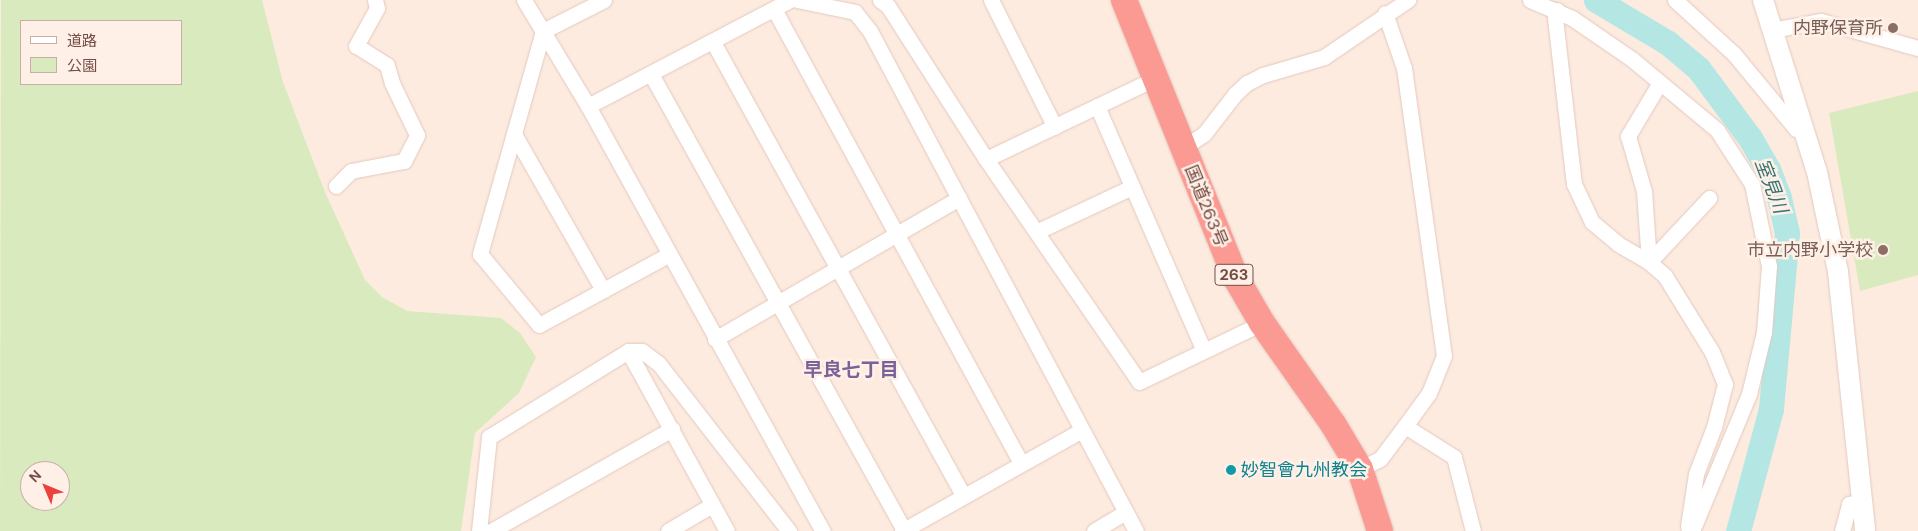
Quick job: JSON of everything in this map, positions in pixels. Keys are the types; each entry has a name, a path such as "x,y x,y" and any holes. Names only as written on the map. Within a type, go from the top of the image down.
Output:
{"highway":[{"name":"国道263号","path":"1124,0 1154,79 1236,278 1262,323 1333,424 1360,469 1380,531"}],"street":[{"path":"336,186 351,171 404,161 418,135 392,83 386,65 356,46 377,8 375,0"},
{"path":"524,0 588,106 668,256 823,531"},
{"path":"604,0 543,30 480,254 539,325 668,256"},
{"path":"588,106 790,0"},
{"path":"797,0 825,3 855,12 870,31 1136,531"},
{"path":"855,12 878,0 888,6 986,159 1038,231 1139,382 1262,323"},
{"path":"990,0 1055,127"},
{"path":"1183,148 1204,134 1235,94 1247,83 1263,75 1324,57 1386,13 1408,0"},
{"path":"1530,0 1557,10 1633,60 1659,84 1717,130 1752,184 1769,266 1764,332 1749,394 1692,531"},
{"path":"1675,0 1734,54 1796,129 1805,129"},
{"path":"1763,0 1805,129 1838,272 1865,531"},
{"path":"774,9 1021,463"},
{"path":"1557,10 1555,18 1574,184 1592,222 1618,244 1650,262 1666,276 1708,344 1725,384 1714,427 1696,474 1687,531"},
{"path":"1360,469 1380,458 1405,426 1429,393 1444,356 1404,68 1386,13"},
{"path":"1772,30 1821,22 1918,48"},
{"path":"713,42 963,495"},
{"path":"651,74 903,530 1082,430"},
{"path":"986,159 1154,79"},
{"path":"1650,262 1644,191 1628,136 1659,84"},
{"path":"1097,106 1204,351"},
{"path":"514,134 603,290"},
{"path":"1038,231 1132,187"},
{"path":"715,339 959,198"},
{"path":"1650,262 1709,198"},
{"path":"628,351 728,531"},
{"path":"479,531 489,437 628,351 642,351 659,364 789,531"},
{"path":"1405,426 1454,457 1473,531"},
{"path":"492,531 672,429"},
{"path":"1842,531 1849,504 1862,502"},
{"path":"668,531 712,505"},
{"path":"1094,531 1126,512"}],"green space":[{"path":"1,0 262,0 283,82 325,192 365,280 382,297 407,311 501,318 520,333 536,357 519,393 475,433 461,531 0,531"},
{"path":"1918,91 1918,275 1860,291 1829,113"}],"waterway":[{"name":"室見川","path":"1596,0 1668,43 1698,68 1750,138 1768,169 1779,198 1787,233 1771,409 1738,531"}],"place":[{"name":"内野保育所","path":"1893,28"},
{"name":"市立内野小学校","path":"1883,250"},
{"name":"妙智會九州教会","path":"1231,470"}],"district":[{"name":"早良七丁目","path":"851,370"}]}
